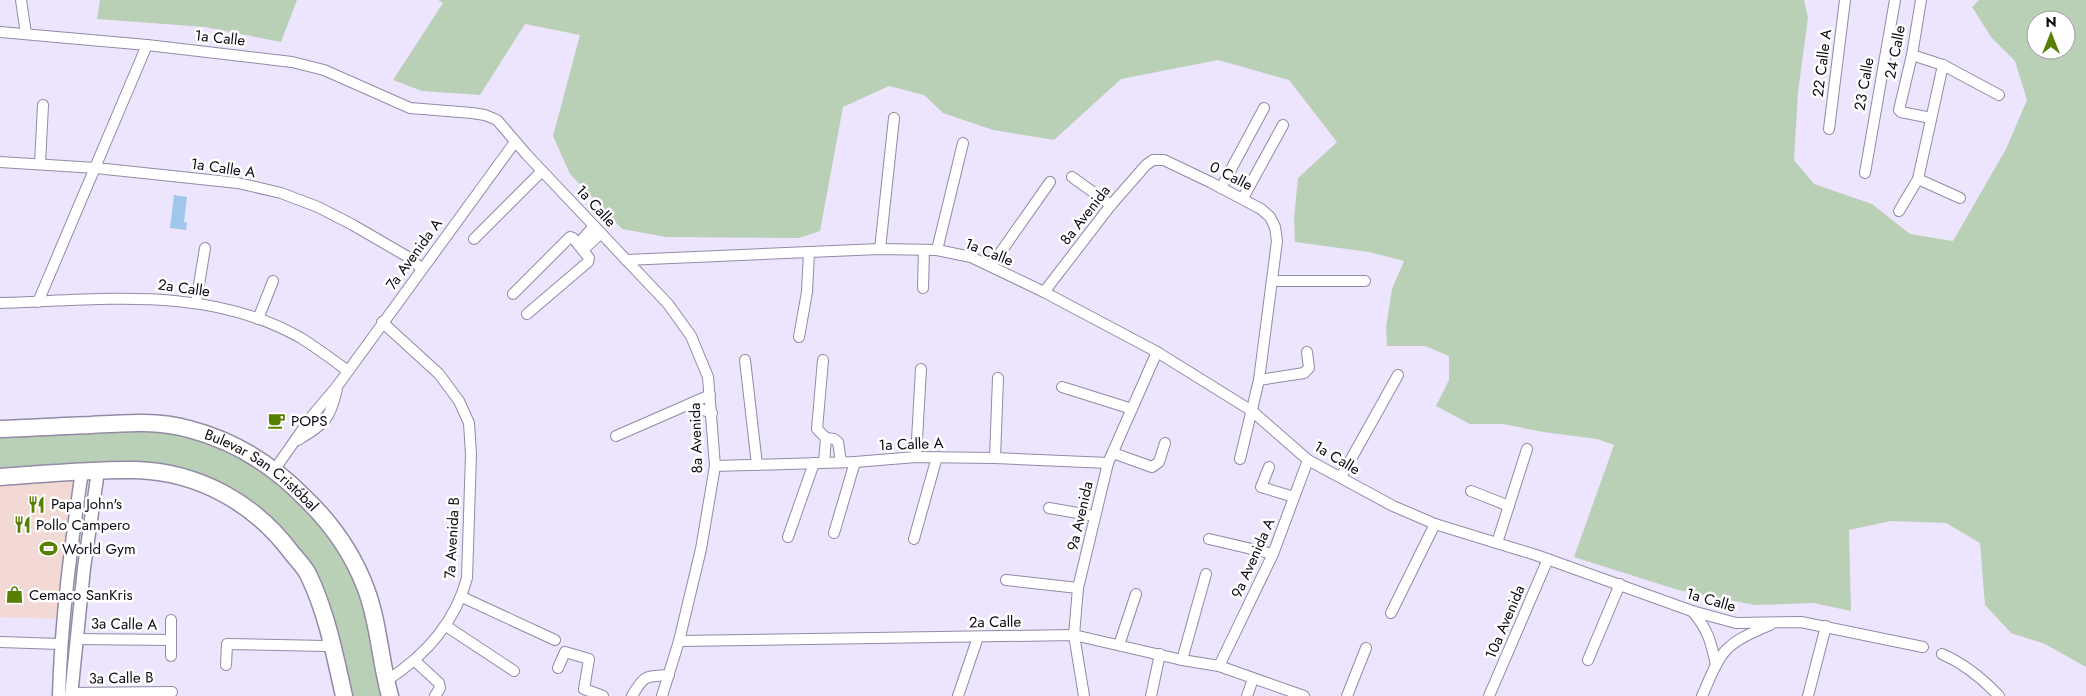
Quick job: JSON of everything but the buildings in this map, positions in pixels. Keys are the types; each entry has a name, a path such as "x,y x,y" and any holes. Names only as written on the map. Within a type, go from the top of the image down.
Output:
{"main road":[{"name":"Bulevar San Cristóbal","path":"0,429 154,424 188,428 224,440 261,459 275,469 321,514 352,559 366,589 388,689"},
{"path":"0,477 138,470 189,478 215,488 237,500 277,533 308,574 324,615 344,696"}],"street":[{"path":"21,0 26,34"},
{"name":"22 Calle A","path":"1829,129 1845,0"},
{"name":"23 Calle","path":"1865,173 1895,0"},
{"name":"24 Calle","path":"1921,0 1912,55 1899,110 1931,118"},
{"name":"1a Calle","path":"0,32 147,45 292,62 324,70 410,108 486,115 497,120 515,142 626,260 880,249 937,250 971,257 1044,292 1157,352 1252,411 1308,460 1393,506 1435,524 1548,559 1692,611 1736,623 1801,622 1923,647"},
{"path":"38,302 147,45"},
{"path":"1912,55 1943,65 1999,96"},
{"path":"1900,211 1916,184 1943,65"},
{"path":"40,164 43,105"},
{"path":"1221,188 1264,108"},
{"path":"880,249 894,118"},
{"path":"1243,198 1283,125"},
{"name":"7a Avenida A","path":"275,469 294,443 322,425 332,411 338,385 382,322 515,142"},
{"path":"937,250 963,143"},
{"name":"0 Calle","path":"1153,160 1164,160 1243,198 1270,216 1275,227 1277,241 1273,281"},
{"name":"8a Avenida","path":"1044,292 1111,205 1146,165 1153,160"},
{"name":"1a Calle A","path":"0,162 96,168 238,183 281,193 318,207 353,225 408,257 422,270"},
{"path":"474,239 542,171"},
{"path":"1072,177 1111,205"},
{"path":"990,266 1050,182"},
{"path":"1916,184 1960,198"},
{"path":"581,247 598,230"},
{"path":"513,294 568,238 573,238 589,258 588,262 527,314"},
{"path":"196,303 205,248"},
{"path":"924,250 924,288"},
{"path":"799,337 807,292 809,252"},
{"name":"8a Avenida","path":"626,260 668,304 691,336 708,377 712,413 715,466 701,550 679,640 662,696"},
{"path":"1240,459 1259,380 1273,281 1365,280"},
{"path":"258,319 273,281"},
{"name":"2a Calle","path":"0,303 157,298 196,303 258,319 301,338 348,371"},
{"name":"7a Avenida B","path":"382,322 439,374 459,401 469,423 471,454 467,578 462,597 446,626 388,689"},
{"name":"9a Avenida","path":"1084,696 1074,635 1078,588 1108,463 1157,352"},
{"path":"1259,380 1304,374 1309,368 1307,352"},
{"path":"745,360 758,465"},
{"path":"823,360 817,428 826,438 834,439 838,442 841,462"},
{"path":"916,457 921,369"},
{"path":"1342,477 1398,375"},
{"path":"995,458 998,378"},
{"path":"1062,387 1132,409"},
{"path":"616,436 710,395"},
{"path":"690,405 712,413"},
{"path":"788,537 819,463 826,438"},
{"path":"1113,453 1152,467 1159,462 1165,443"},
{"path":"1497,542 1527,449"},
{"name":"1a Calle A","path":"715,466 856,462 916,457 1108,463"},
{"path":"914,539 937,457"},
{"name":"9a Avenida A","path":"1219,666 1273,554 1308,460"},
{"path":"834,534 856,462"},
{"path":"1269,467 1261,487 1294,498"},
{"path":"67,695 60,644 69,567 90,471"},
{"path":"67,695 84,568 90,471"},
{"path":"1471,491 1509,506"},
{"path":"1049,508 1095,516"},
{"path":"1391,613 1435,524"},
{"path":"1209,539 1273,554"},
{"name":"10a Avenida","path":"1489,696 1548,559"},
{"path":"69,567 84,568"},
{"path":"1182,660 1206,574"},
{"path":"1006,580 1078,588"},
{"path":"1588,660 1620,584"},
{"path":"1119,645 1136,594"},
{"path":"462,597 555,640"},
{"path":"1692,611 1705,626 1712,644 1716,665"},
{"path":"324,615 325,646 340,676"},
{"path":"171,656 172,620"},
{"path":"1702,696 1723,651 1738,639 1778,622"},
{"path":"446,626 514,671"},
{"path":"1808,696 1826,626"},
{"name":"2a Calle","path":"679,640 1074,635 1182,660 1219,666 1304,696"},
{"path":"958,696 978,637"},
{"name":"3a Calle A","path":"76,639 172,640"},
{"path":"0,642 60,644"},
{"path":"226,665 227,644 325,646"},
{"path":"1347,696 1366,648"},
{"path":"558,668 565,652 589,659 584,689 603,696"},
{"path":"1151,696 1160,654"},
{"path":"1942,654 1956,660 1981,677 1999,696"},
{"path":"415,660 439,682 440,688 435,696"},
{"path":"632,696 642,679 669,674"},
{"path":"1247,696 1253,679"},
{"name":"3a Calle B","path":"67,695 172,692"}],"shaded area":[{"path":"72,479 74,488 57,619 0,617 0,480"}],"green space":[{"path":"100,0 297,0 281,42 205,27 97,19"},
{"path":"438,0 1804,0 1808,18 1798,92 1794,160 1814,184 1872,204 1910,234 1953,241 2006,149 2027,100 2015,61 1991,37 1972,7 1979,0 2086,0 2086,667 2045,644 2011,633 1985,605 1980,543 1946,523 1891,521 1849,530 1851,611 1813,603 1755,605 1678,590 1574,557 1614,445 1597,439 1543,432 1503,424 1470,424 1436,406 1449,380 1449,356 1425,346 1387,346 1386,327 1392,289 1404,261 1369,252 1295,242 1294,218 1298,178 1337,142 1289,80 1218,60 1121,79 1054,140 993,130 943,113 924,95 889,86 843,107 820,231 799,238 666,237 622,229 570,174 553,136 580,35 525,24 480,95 422,91 393,80 443,3"},
{"path":"159,430 192,436 235,454 277,478 299,496 347,561 368,620 386,696 348,696 311,571 195,476 0,473 0,435"}],"water":[{"path":"174,195 187,197 184,222 187,223 186,230 170,228"}],"place":[{"name":"POPS","path":"277,421"},
{"name":"Papa John's","path":"37,504"},
{"name":"Pollo Campero","path":"22,525"},
{"name":"World Gym","path":"48,549"},
{"name":"Cemaco SanKris","path":"15,595"}]}
